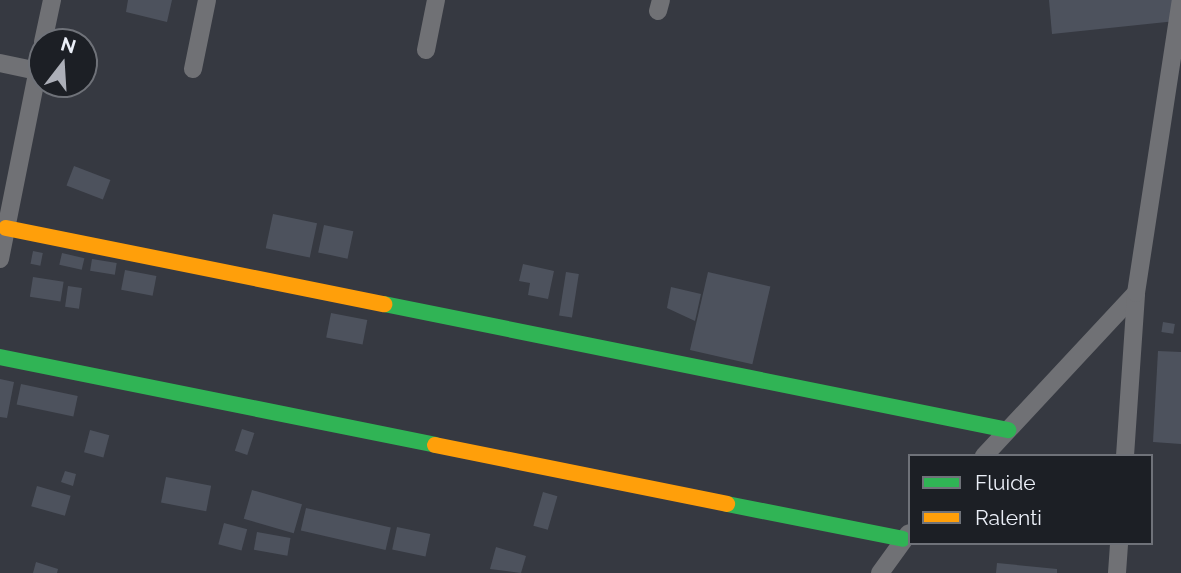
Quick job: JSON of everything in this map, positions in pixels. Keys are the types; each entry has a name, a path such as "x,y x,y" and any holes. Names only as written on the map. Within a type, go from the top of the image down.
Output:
{"street":[{"path":"46,28 52,0"},
{"path":"193,69 207,0"},
{"path":"426,50 436,0"},
{"path":"1125,454 1136,293 1181,0"},
{"path":"0,63 28,69"},
{"path":"0,260 33,98"},
{"path":"6,229 1008,430"},
{"path":"986,454 1136,293"},
{"path":"0,357 907,536 880,573"},
{"path":"1117,573 1119,545"}],"building":[{"path":"128,0 172,0 167,22 126,12"},
{"path":"1049,0 1174,0 1176,21 1052,34"},
{"path":"74,166 110,180 103,200 66,186"},
{"path":"273,214 317,223 310,258 266,248"},
{"path":"324,225 353,231 348,259 318,252"},
{"path":"33,251 43,253 40,266 31,264"},
{"path":"62,253 84,258 82,270 59,265"},
{"path":"92,259 117,263 115,275 90,271"},
{"path":"523,264 554,271 548,299 528,295 530,283 519,281"},
{"path":"125,270 156,276 153,296 121,290"},
{"path":"566,272 579,274 572,317 559,315"},
{"path":"708,272 770,286 752,364 690,350"},
{"path":"33,277 64,282 60,302 30,297"},
{"path":"68,286 82,288 79,309 65,307"},
{"path":"671,287 701,294 695,321 667,308"},
{"path":"331,313 367,320 363,345 326,338"},
{"path":"1163,322 1175,324 1173,334 1161,332"},
{"path":"1158,351 1181,352 1181,444 1153,442"},
{"path":"0,379 14,382 7,418 0,417"},
{"path":"21,384 78,396 73,417 17,405"},
{"path":"242,429 254,433 247,455 235,451"},
{"path":"90,430 109,435 103,457 84,452"},
{"path":"65,471 76,474 73,486 61,482"},
{"path":"166,477 211,486 206,511 161,503"},
{"path":"37,486 71,496 65,516 31,506"},
{"path":"252,490 302,504 294,533 244,519"},
{"path":"543,492 557,496 548,530 533,526"},
{"path":"306,508 391,528 386,550 301,530"},
{"path":"224,523 247,529 241,550 218,544"},
{"path":"397,527 430,534 425,557 392,549"},
{"path":"257,532 290,538 287,556 254,550"},
{"path":"496,547 526,556 521,573 490,569"},
{"path":"36,562 58,569 57,573 33,573"},
{"path":"997,563 1057,569 1057,573 996,573"}],"traffic: fast":[{"path":"384,304 1008,430"},
{"path":"0,357 435,445"},
{"path":"727,504 903,539"}],"traffic: slow":[{"path":"6,228 384,304"},
{"path":"435,445 727,504"}]}
